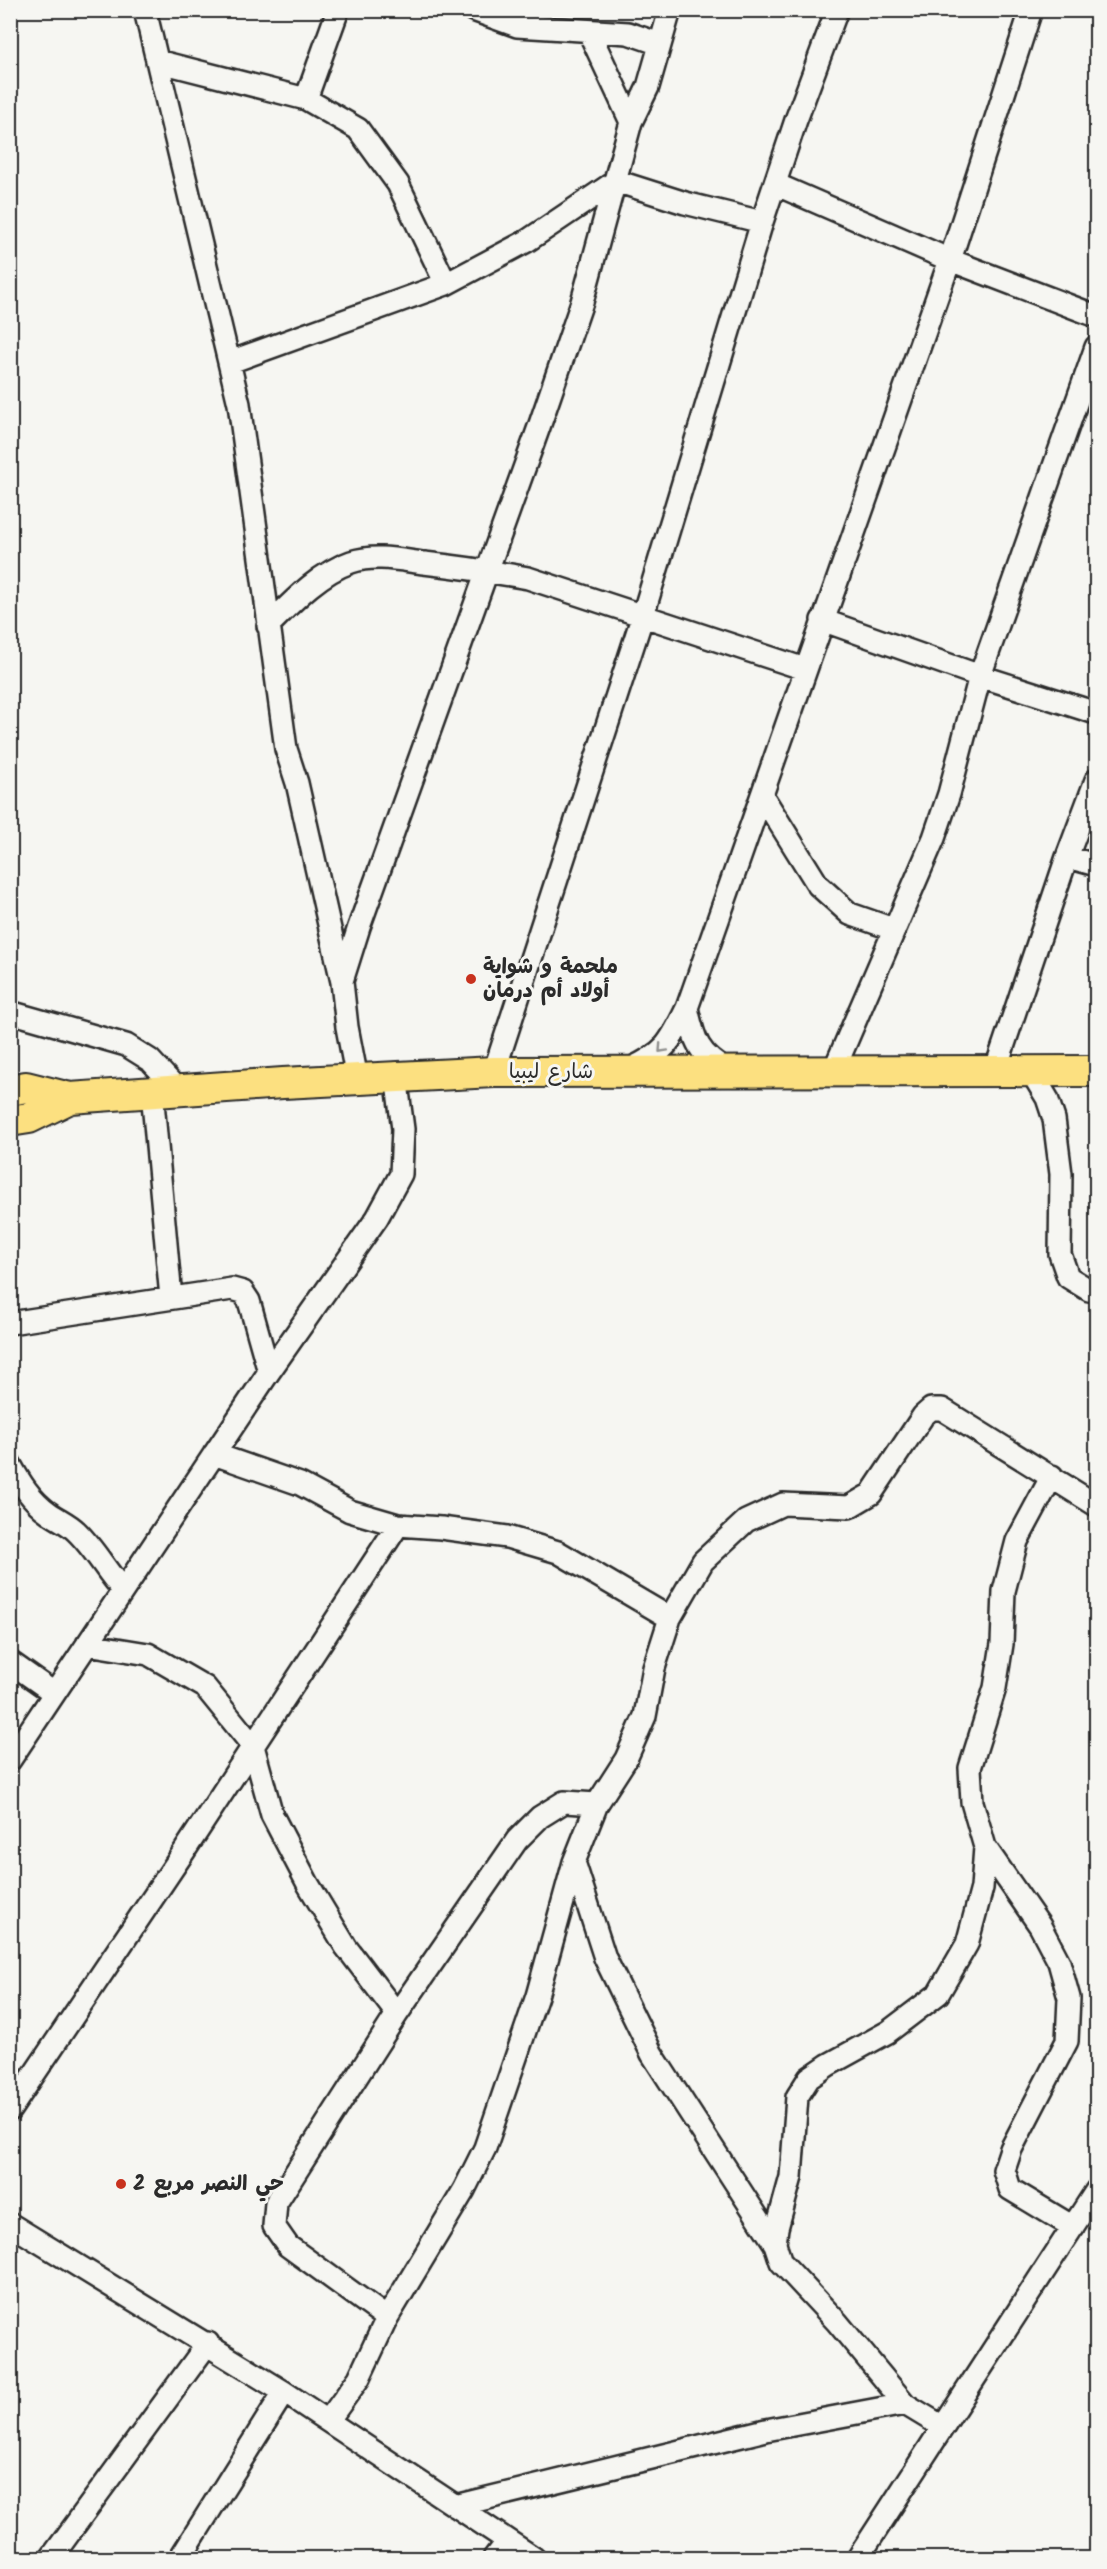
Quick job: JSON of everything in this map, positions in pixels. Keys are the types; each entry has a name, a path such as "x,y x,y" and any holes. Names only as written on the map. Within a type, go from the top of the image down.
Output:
{"highway":[{"name":"شارع ليبيا","path":"10,1121 29,1118 70,1098 494,1072 1096,1071"},
{"path":"10,1090 26,1087 70,1098"}],"street":[{"path":"145,10 239,404 286,749 297,783 342,982 347,1027 357,1079"},
{"path":"306,99 338,10"},
{"path":"473,10 589,32 628,33 660,44"},
{"path":"342,982 363,916 486,570 540,427 582,302 631,122 648,87 670,10"},
{"path":"494,1072 643,615 762,222 796,120 837,10"},
{"path":"621,1072 654,1057 665,1048 687,1008 950,260 1031,10"},
{"path":"589,32 631,122"},
{"path":"157,61 306,99 358,129 398,184 446,284"},
{"path":"230,362 446,284 527,241 616,181"},
{"path":"616,181 685,203 762,222"},
{"path":"776,184 950,260 1096,316"},
{"path":"834,1070 933,838 949,794 980,676 1096,347"},
{"path":"268,626 297,596 351,562 375,557 486,570 528,578 806,669"},
{"path":"822,620 980,676 1096,713"},
{"path":"995,1071 1067,857 1096,780"},
{"path":"762,795 818,885 850,914 893,929"},
{"path":"1067,857 1096,865"},
{"path":"687,1008 693,1034 703,1054 729,1072"},
{"path":"10,1012 126,1045 150,1060 165,1091 171,1298"},
{"path":"1030,1070 1047,1098 1054,1119 1061,1174 1060,1254 1068,1276 1089,1290 1096,1291"},
{"path":"10,1760 269,1372 377,1218 402,1174 403,1129 396,1077"},
{"path":"10,1323 232,1289 243,1292 249,1301 269,1372"},
{"path":"328,2421 359,2378 387,2318 464,2190 484,2148 537,1996 574,1862 597,1804 626,1759 645,1716 654,1668 670,1618 703,1561 746,1521 783,1504 849,1507 870,1494 923,1416 931,1409 942,1408 1096,1505"},
{"path":"214,1454 300,1484 350,1511 398,1525 507,1537 558,1552 670,1618"},
{"path":"10,1464 22,1485 46,1511 75,1530 123,1590"},
{"path":"1052,1476 1017,1541 1004,1591 1002,1644 995,1688 969,1768 972,1802 985,1847 1040,1926 1059,1962 1069,1998 1067,2041 1011,2149 1004,2170 1010,2189 1073,2227"},
{"path":"10,2110 398,1525"},
{"path":"87,1644 148,1654 205,1687 253,1746 273,1815 308,1884 346,1947 397,2014"},
{"path":"10,1662 54,1694"},
{"path":"387,2318 288,2246 274,2226 276,2203 397,2014 517,1840 540,1817 564,1802 597,1804"},
{"path":"775,2244 791,2177 797,2097 809,2078 888,2032 938,1994 967,1944 982,1888 985,1847"},
{"path":"574,1862 605,1958 652,2054 775,2244 781,2262 837,2322 905,2404 943,2427"},
{"path":"858,2559 1096,2191"},
{"path":"10,2224 104,2284 207,2343 284,2392 534,2559"},
{"path":"51,2559 207,2343"},
{"path":"180,2559 284,2392"},
{"path":"455,2506 766,2430 905,2404"},
{"path":"494,2559 507,2541"}],"place":[{"name":"ملحمة و شواية أولاد أم درمان","path":"471,979"},
{"name":"حي النصر مربع 2","path":"121,2184"}]}
